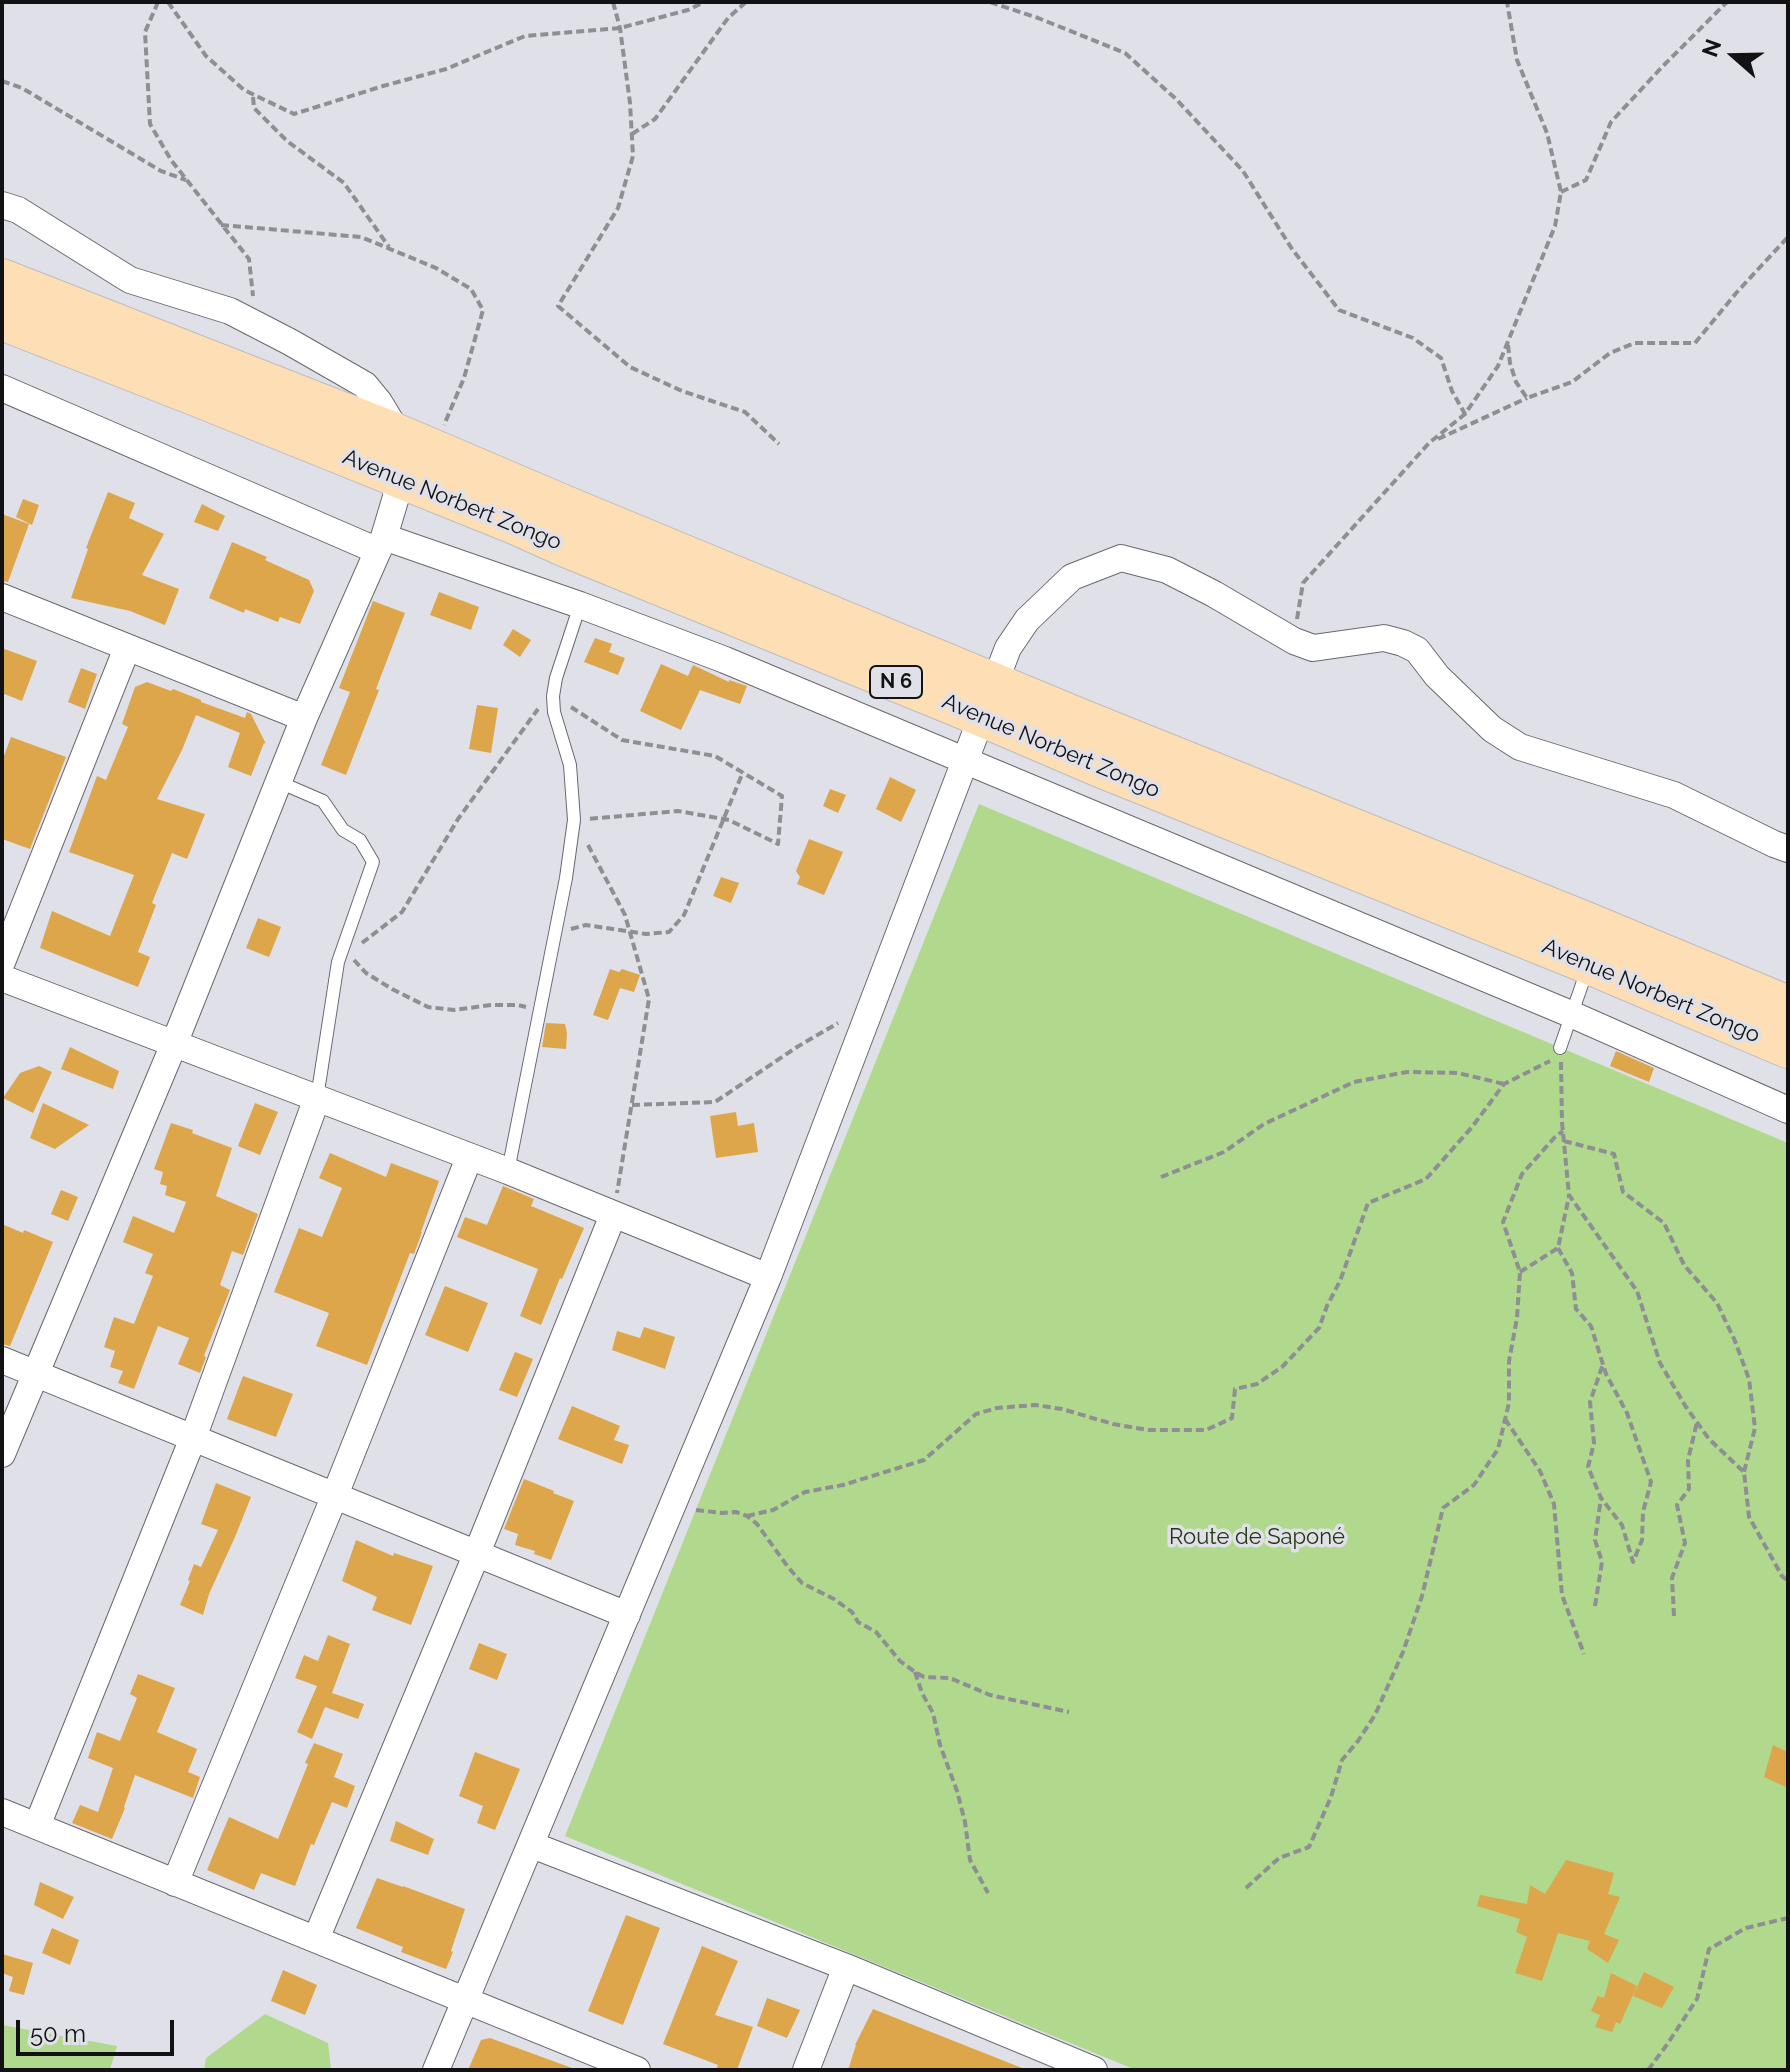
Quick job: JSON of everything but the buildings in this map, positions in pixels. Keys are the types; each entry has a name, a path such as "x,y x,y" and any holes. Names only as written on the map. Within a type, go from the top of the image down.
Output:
{"main road":[{"name":"Avenue Norbert Zongo","path":"2,279 399,435 583,513 988,699 1095,765 1589,964 1788,1048"},
{"name":"Avenue Norbert Zongo","path":"2,320 566,547 988,699 1083,720 1788,1006"}],"street":[{"path":"2,205 18,210 130,280 230,311 365,385 399,435 396,497 381,544 304,718 174,1044 2,1454"},
{"path":"2,388 381,544 580,605 725,660 1573,1015 1788,1110"},
{"path":"436,2070 768,1277 1008,648 1027,620 1072,577 1121,558 1167,570 1294,641 1313,648 1384,638 1403,643 1417,650 1437,676 1492,729 1520,747 1674,795 1788,849"},
{"path":"2,597 304,718"},
{"path":"2,962 127,648"},
{"path":"2,978 508,1171 768,1277"},
{"path":"37,1826 193,1438 317,1098"},
{"path":"175,1883 335,1495 469,1158"},
{"path":"316,1939 477,1553 613,1215"},
{"path":"2,1360 627,1615"},
{"path":"2,1812 637,2070"},
{"path":"532,1845 846,1967 1094,2070"},
{"path":"806,2070 846,1967"}],"lane":[{"path":"508,1171 555,937 574,820 570,765 554,712 553,696 580,605"},
{"path":"279,782 323,801 343,830 360,840 373,862 343,958 317,1098"},
{"path":"1560,1048 1589,964"}],"path":[{"path":"2,2 31,2"},
{"path":"158,2 145,32 150,124 171,160 249,259 256,324"},
{"path":"168,2 206,56 244,90 294,114 446,69 525,36 620,28 688,10 704,2"},
{"path":"613,2 620,28 630,103 633,156 618,208 558,306 630,367 682,391 745,412 779,444"},
{"path":"632,134 655,119 728,18 746,2"},
{"path":"990,2 1125,53 1176,99 1243,171 1292,249 1339,310 1413,338 1441,358 1452,391 1465,414"},
{"path":"1294,641 1303,583 1429,443 1465,414 1498,366 1555,226 1561,192 1547,133 1517,60 1507,2"},
{"path":"1561,192 1586,180 1611,122 1727,2"},
{"path":"2,81 22,88 161,171 186,180"},
{"path":"253,95 254,108 287,141 344,183 390,249"},
{"path":"221,225 361,237 436,268 471,289 483,310 464,378 442,431"},
{"path":"1429,443 1527,398 1572,382 1610,353 1635,343 1695,343 1788,237"},
{"path":"1508,342 1516,382 1527,398"},
{"path":"540,1011 518,1005 454,1010 428,1007 343,958 402,912 458,819 534,712 553,696 622,740 715,756 782,796 778,844 729,820 678,811 574,820 625,915 649,999 613,1215"},
{"path":"555,937 586,925 646,934 669,932 684,915 743,772"},
{"path":"632,1105 715,1102 797,1047 871,1004"},
{"path":"747,1516 773,1510 805,1492 843,1485 924,1460 976,1414 997,1408 1035,1405 1148,1430 1206,1430 1232,1418 1235,1389 1257,1384 1282,1367 1319,1328 1368,1203 1426,1179 1472,1127 1504,1084 1556,1058 1560,1048"},
{"path":"1560,1048 1569,1195 1558,1248 1572,1273 1576,1309 1591,1326 1603,1364 1606,1374 1627,1413 1651,1482 1643,1512 1642,1540 1633,1562 1622,1525 1601,1498 1588,1467 1594,1443 1590,1402 1603,1364"},
{"path":"1161,1177 1224,1152 1264,1124 1354,1082 1407,1072 1458,1073 1504,1084"},
{"path":"1246,1888 1279,1858 1309,1847 1331,1797 1342,1760 1375,1715 1403,1652 1422,1596 1443,1508 1474,1485 1498,1449 1509,1403 1509,1361 1517,1318 1520,1272 1503,1222 1522,1174 1563,1131"},
{"path":"1564,1141 1614,1154 1623,1192 1664,1223 1684,1265 1717,1303 1749,1379 1755,1428 1744,1472 1749,1517 1782,1576 1788,1581"},
{"path":"1569,1195 1637,1291 1660,1363 1697,1422 1709,1439 1744,1472"},
{"path":"1520,1272 1558,1248"},
{"path":"1505,1419 1540,1471 1554,1504 1562,1595 1584,1654"},
{"path":"1674,1616 1672,1578 1685,1543 1677,1505 1689,1489 1688,1460 1697,1422"},
{"path":"1595,1606 1602,1562 1595,1540 1601,1498"},
{"path":"675,1502 696,1510 736,1512 747,1516 757,1524 802,1583 852,1612 858,1622 876,1632 900,1661 924,1677 950,1678 990,1695 1069,1712"},
{"path":"915,1672 933,1713 940,1745 957,1791 970,1860 988,1893"},
{"path":"1648,2070 1697,1999 1709,1949 1746,1928 1788,1918"}],"green space":[{"name":"Route de Saponé","path":"979,804 1788,1143 1788,2070 1136,2070 565,1836"},
{"path":"265,2014 328,2043 331,2070 204,2070 206,2058"},
{"path":"2,2025 117,2046 110,2070 2,2070"}]}
